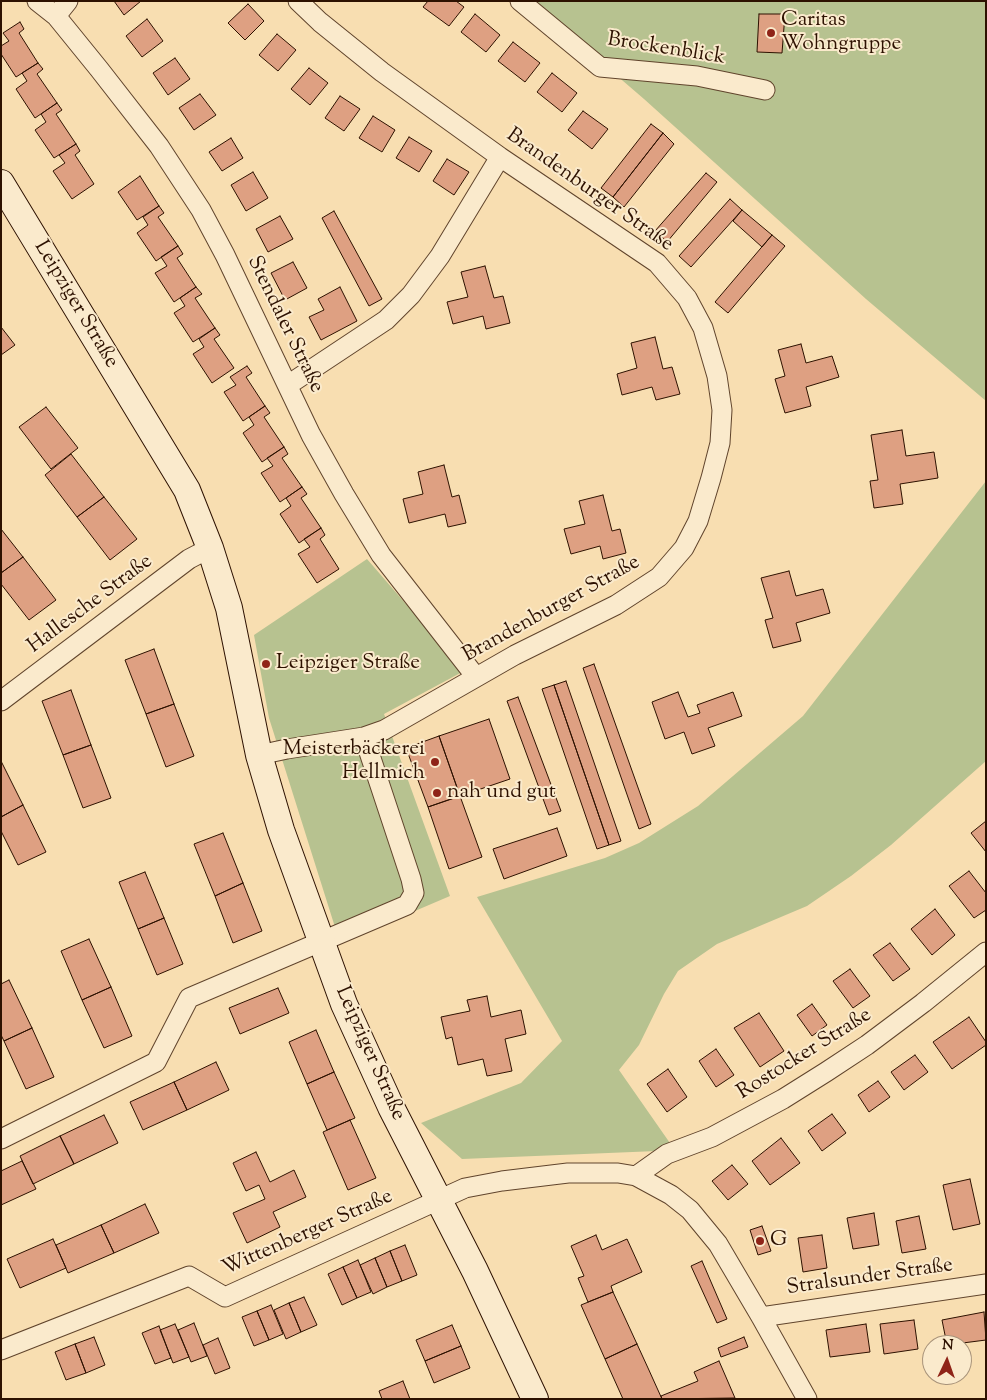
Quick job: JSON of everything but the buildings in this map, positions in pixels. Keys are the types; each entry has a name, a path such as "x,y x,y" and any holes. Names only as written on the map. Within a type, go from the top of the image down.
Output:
{"main road":[{"name":"Leipziger Straße","path":"5,197 186,490 210,548 229,608 259,755 281,830 344,1004 392,1107 475,1271 535,1399"}],"street":[{"name":"Stendaler Straße","path":"37,1 56,16 159,146 201,210 226,255 316,444 344,494 381,555 476,677"},
{"path":"56,16 68,1"},
{"name":"Brandenburger Straße","path":"259,755 364,737 384,730 515,655 600,613 659,577 684,548 698,521 712,478 720,443 722,418 717,376 703,328 687,298 657,263 500,157 382,72 320,22 298,1"},
{"name":"Brockenblick","path":"520,1 600,66 697,76 765,90"},
{"path":"288,385 386,320 411,295 440,256 500,157"},
{"name":"Hallesche Straße","path":"1,701 189,559 210,548"},
{"path":"1,1139 156,1062 189,998 407,905 414,893 411,879 364,737"},
{"name":"Rostocker Straße","path":"636,1176 667,1154 712,1137 782,1099 826,1072 867,1045 986,952"},
{"path":"439,1200 465,1188 568,1173 618,1173 636,1176 671,1195 690,1210 718,1244 807,1399"},
{"name":"Wittenberger Straße","path":"1,1350 189,1276 225,1297 439,1200"},
{"name":"Stralsunder Straße","path":"761,1317 986,1284"}],"green space":[{"path":"530,1 986,1 986,401 866,299 644,99"},
{"path":"986,481 986,761 891,845 851,876 807,906 717,944 678,971 664,994 639,1045 619,1070 672,1146 657,1151 462,1159 421,1123 521,1083 562,1041 477,897 605,858 639,843 698,806 803,716"},
{"path":"367,559 464,671 384,714 450,896 340,943 269,718 254,635"}],"place":[{"name":"Caritas Wohngruppe","path":"771,33"},
{"name":"Leipziger Straße","path":"266,664"},
{"name":"Meisterbäckerei Hellmich","path":"435,762"},
{"name":"nah und gut","path":"437,793"},
{"name":"G","path":"760,1241"}]}
